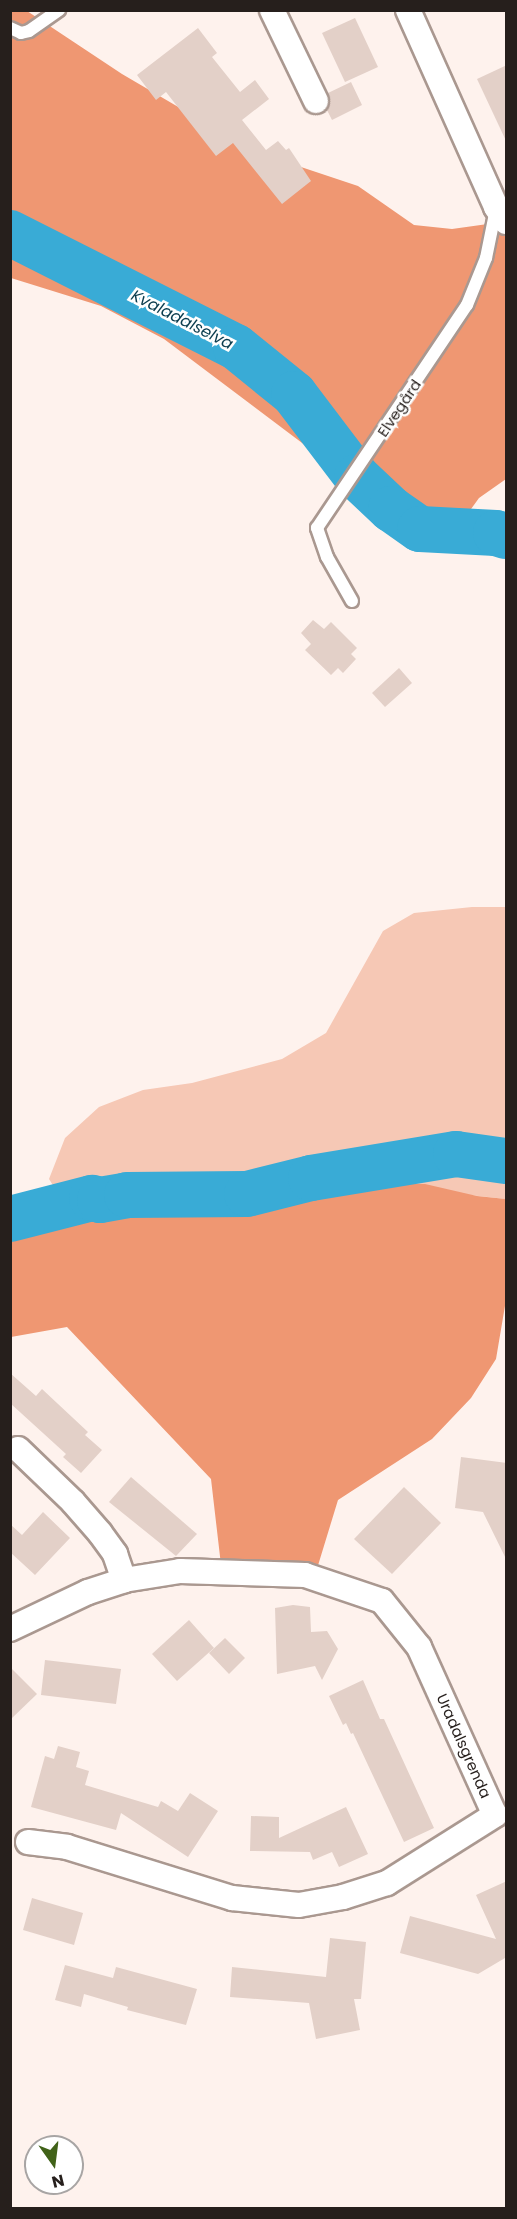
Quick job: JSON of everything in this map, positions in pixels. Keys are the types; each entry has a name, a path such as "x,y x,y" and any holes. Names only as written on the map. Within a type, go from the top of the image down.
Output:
{"street":[{"path":"272,10 316,101"},
{"name":"Elvegård","path":"408,10 502,215"},
{"path":"18,1449 73,1502 100,1533 115,1554 124,1580"},
{"name":"Uradalsgrenda","path":"10,1629 88,1592 124,1580 180,1571 305,1575 382,1600 419,1647 501,1817 387,1883 343,1897 299,1905 232,1898 67,1847 28,1842"}],"lane":[{"path":"10,28 21,33 28,31 59,10"},
{"name":"Elvegård","path":"352,601 327,556 316,528 467,305 502,215"}],"shaded area":[{"path":"11,11 27,11 122,74 180,108 295,165 358,186 414,225 452,229 502,222 506,230 506,479 479,498 453,534 420,529 363,490 361,483 326,461 164,339 101,306 11,278"},
{"path":"472,907 506,907 506,1199 311,1178 247,1194 127,1195 100,1200 91,1198 66,1206 49,1179 65,1138 99,1107 143,1090 192,1083 282,1059 326,1033 383,931 414,913"},
{"path":"311,1178 361,1183 425,1184 477,1196 506,1199 506,1300 496,1359 471,1398 432,1439 338,1500 316,1572 221,1565 211,1479 67,1327 11,1337 11,1219 92,1198 100,1200 127,1195 247,1194"}],"building":[{"path":"355,18 378,67 345,82 322,33"},
{"path":"198,28 217,53 212,57 240,92 255,80 269,99 242,120 266,150 278,141 286,150 289,148 311,181 282,204 233,143 216,156 166,92 156,100 137,75"},
{"path":"507,65 507,143 477,79"},
{"path":"351,82 362,105 332,120 327,110 330,101 328,93"},
{"path":"313,620 324,629 331,622 357,648 351,654 356,659 343,673 338,668 331,675 305,650 311,644 301,633"},
{"path":"399,668 412,683 385,707 372,693"},
{"path":"10,1373 36,1396 42,1389 88,1432 85,1435 102,1450 81,1473 63,1457 66,1454 10,1403"},
{"path":"461,1457 507,1463 507,1561 483,1512 455,1508"},
{"path":"131,1477 197,1534 176,1556 109,1502"},
{"path":"404,1487 441,1523 392,1574 354,1539"},
{"path":"43,1512 70,1538 35,1575 10,1552 10,1524 22,1535"},
{"path":"293,1605 310,1607 311,1632 327,1631 338,1649 322,1680 315,1666 277,1674 275,1608"},
{"path":"189,1620 214,1648 177,1681 152,1654"},
{"path":"225,1638 245,1658 229,1674 209,1653"},
{"path":"45,1660 121,1669 116,1704 41,1695"},
{"path":"10,1667 37,1694 10,1720"},
{"path":"363,1680 380,1719 384,1719 434,1828 404,1842 353,1733 351,1734 346,1723 343,1725 329,1696"},
{"path":"58,1746 80,1752 76,1767 89,1771 85,1785 158,1807 161,1801 178,1811 190,1793 218,1811 188,1857 121,1813 116,1830 31,1807 45,1756 54,1759"},
{"path":"346,1807 368,1854 339,1867 332,1852 313,1860 310,1852 250,1851 251,1816 279,1817 279,1838"},
{"path":"507,1881 507,1962 505,1958 478,1974 400,1953 410,1916 496,1939 476,1895"},
{"path":"32,1898 83,1913 74,1945 23,1930"},
{"path":"330,1938 366,1942 361,1999 354,1999 360,2030 316,2039 309,2003 230,1997 232,1967 326,1977"},
{"path":"65,1965 113,1978 116,1967 197,1989 186,2025 127,2010 128,2007 84,1994 81,2007 55,2000"}],"waterway":[{"name":"Kvaladalselva","path":"10,233 236,347 294,394 357,477 391,509 420,529 496,533 506,536"},
{"path":"10,1219 92,1198 100,1200 127,1195 247,1194 311,1178 456,1154 506,1161"}]}
